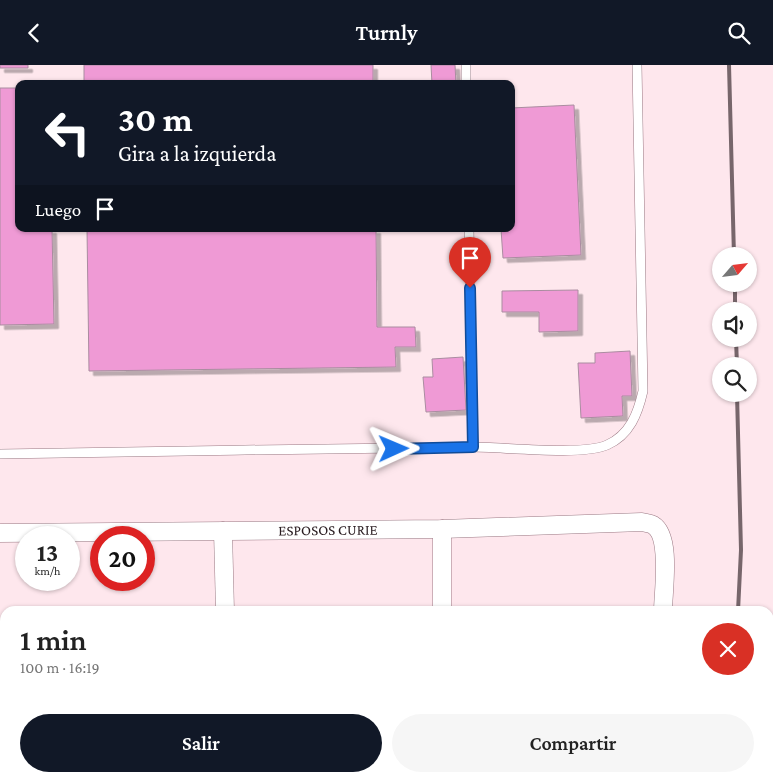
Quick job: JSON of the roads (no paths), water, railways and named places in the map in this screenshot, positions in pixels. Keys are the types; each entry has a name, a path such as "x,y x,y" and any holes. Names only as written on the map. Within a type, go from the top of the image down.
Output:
{"street":[{"name":"ESPOSOS CURIE","path":"0,533 442,529 642,522 654,525 661,533 665,547 663,606"},
{"path":"442,529 442,606"},
{"path":"223,531 226,606"}],"lane":[{"path":"466,65 466,80"},
{"path":"0,454 473,447 588,449 606,445 619,438 638,414 643,391 637,65"},
{"path":"469,232 473,447"}],"railway":[{"path":"729,65 734,247"},
{"path":"735,293 735,302"},
{"path":"736,347 737,357"},
{"path":"737,402 741,550 738,606"}]}
